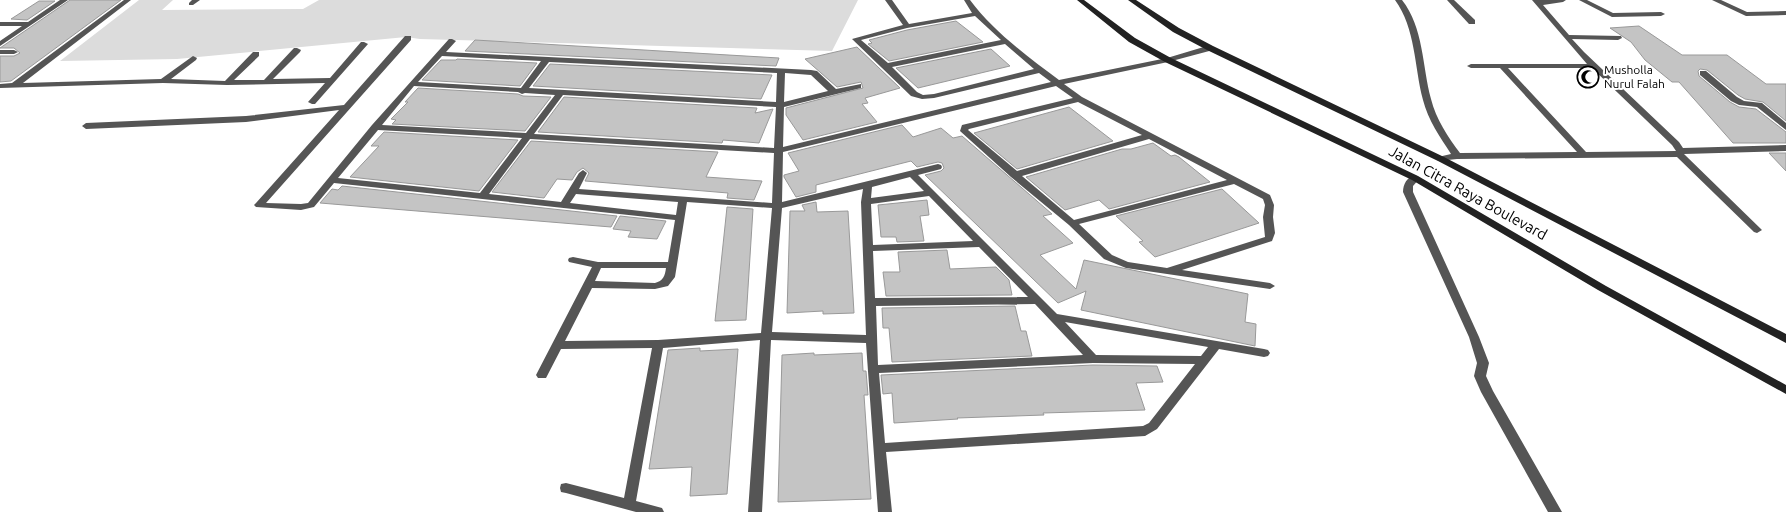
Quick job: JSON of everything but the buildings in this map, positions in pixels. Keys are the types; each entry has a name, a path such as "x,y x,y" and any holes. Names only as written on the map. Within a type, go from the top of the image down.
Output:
{"main road":[{"name":"Jalan Citra Raya Boulevard","path":"1080,0 1132,40 1168,60 1415,178 1602,288 1786,390"},
{"name":"Jalan Citra Raya Boulevard","path":"1131,0 1176,30 1210,48 1441,159 1786,339"}],"street":[{"path":"0,44 65,0"},
{"path":"15,86 128,0"},
{"path":"888,0 907,26"},
{"path":"967,0 977,14 1006,41 1040,70 1080,99 1234,181 1268,197 1271,205 1268,217 1272,233 1270,239 1171,270"},
{"path":"1398,0 1406,10 1415,39 1427,99 1435,122 1443,138 1457,156"},
{"path":"1450,0 1472,22"},
{"path":"1536,1 1563,0"},
{"path":"1582,0 1612,15 1661,14"},
{"path":"1715,0 1746,14 1786,13"},
{"path":"1536,1 1567,37 1676,144 1680,152 1757,230"},
{"path":"977,14 907,26 856,39 914,94 922,97 934,96 1040,70"},
{"path":"0,24 29,24"},
{"path":"1567,37 1618,38"},
{"path":"408,38 259,205 308,207 321,196 375,127 452,41"},
{"path":"886,66 1006,41"},
{"path":"312,102 364,44"},
{"path":"375,127 778,151 1057,83 1168,60 1210,48"},
{"path":"267,81 296,50"},
{"path":"0,52 14,52"},
{"path":"227,82 256,54"},
{"path":"440,54 814,73 834,92"},
{"path":"163,81 193,58"},
{"path":"522,92 548,58"},
{"path":"1471,66 1595,66"},
{"path":"1503,67 1583,154"},
{"path":"755,512 766,336 777,206 781,71"},
{"path":"1703,73 1734,99 1742,103 1759,105 1786,127"},
{"path":"0,86 163,81 331,80"},
{"path":"412,84 522,92 781,105 858,86"},
{"path":"482,198 560,94"},
{"path":"1080,99 965,127 966,133 1072,223 1108,257 1126,265 1171,270 1270,286"},
{"path":"86,126 254,119 346,107"},
{"path":"1014,175 1150,136"},
{"path":"1441,159 1457,156 1786,148"},
{"path":"572,191 777,206 868,186 938,167"},
{"path":"564,206 583,173"},
{"path":"912,174 1038,300 1093,359"},
{"path":"1415,178 1408,186 1408,192 1474,337 1483,363 1480,376 1487,392 1555,512"},
{"path":"333,180 482,198 679,218"},
{"path":"1072,223 1234,181"},
{"path":"868,186 866,202 873,369 885,512"},
{"path":"866,202 930,193"},
{"path":"589,284 660,286 669,280 683,199"},
{"path":"869,248 982,244"},
{"path":"573,260 598,265 672,265"},
{"path":"542,375 598,265"},
{"path":"870,302 1038,300"},
{"path":"1054,317 1264,353"},
{"path":"558,345 658,344 766,336 872,339"},
{"path":"629,505 658,344"},
{"path":"880,448 1145,431 1154,426 1217,344"},
{"path":"873,369 1093,359 1205,360"},
{"path":"566,488 657,512"}],"shaded area":[{"path":"139,0 173,0 162,10 303,9 319,0 858,0 832,51 420,39 406,37 177,59 60,61"}],"place":[{"name":"Musholla Nurul Falah","path":"1588,77"}]}
